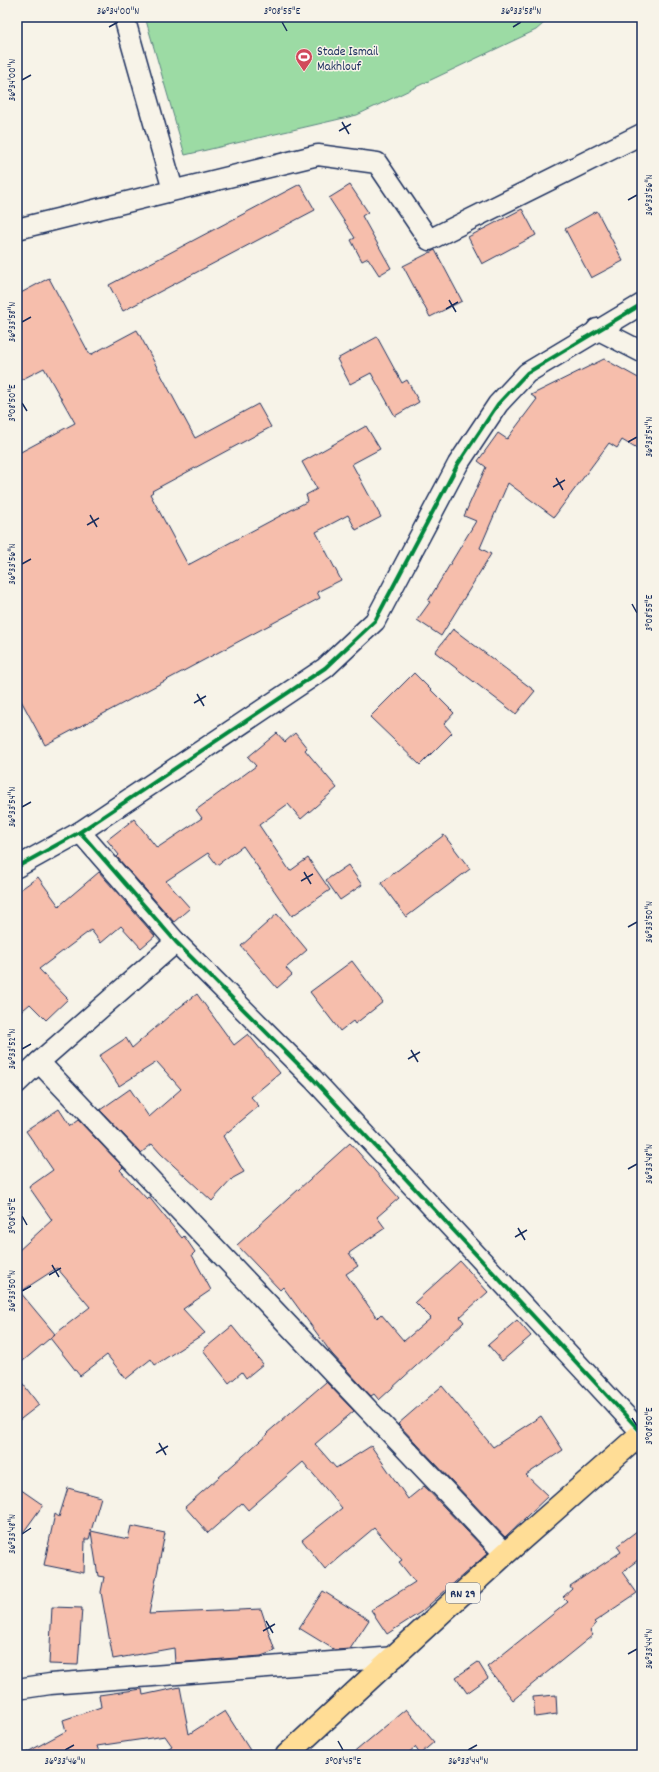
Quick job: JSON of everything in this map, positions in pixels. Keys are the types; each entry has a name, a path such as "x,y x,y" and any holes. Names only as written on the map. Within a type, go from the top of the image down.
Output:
{"main road":[{"name":"RN 29","path":"287,1755 505,1554 642,1433"}],"street":[{"path":"124,17 173,190"},
{"path":"17,229 318,155 377,164 429,240 642,134"},
{"path":"17,867 80,832 325,668 375,621 458,464 498,404 527,373 597,329 642,304"},
{"path":"597,329 642,352"},
{"path":"80,832 176,942 313,1080 642,1433"},
{"path":"17,1083 176,942"},
{"path":"39,1062 505,1554"},
{"path":"17,1687 395,1657"}],"green space":[{"name":"Stade Ismail Makhlouf","path":"145,17 551,17 536,30 357,115 185,155"}],"building":[{"path":"300,184 315,210 123,311 109,285"},
{"path":"350,185 368,212 362,216 391,268 379,275 368,258 362,261 351,240 355,238 329,198"},
{"path":"522,209 536,235 482,264 468,237"},
{"path":"597,211 623,261 591,278 565,229"},
{"path":"435,250 462,301 430,317 403,266"},
{"path":"49,278 90,355 137,330 195,438 258,404 271,427 152,491 153,492 150,494 188,565 308,501 306,495 317,489 302,462 366,426 380,449 352,464 381,517 356,530 348,515 316,532 341,580 317,592 320,598 45,745 17,693 17,454 75,423 44,368 17,382 17,295"},
{"path":"377,337 402,383 407,380 419,402 395,416 371,373 350,384 337,359"},
{"path":"604,359 642,380 642,452 622,440 617,448 609,443 554,517 508,483 480,548 491,554 441,636 417,620 430,602 428,601 476,521 464,516 486,467 478,461 498,433 507,439 537,399 531,395"},
{"path":"453,629 535,691 516,714 435,652"},
{"path":"414,673 454,713 444,724 452,733 420,765 370,717"},
{"path":"277,733 285,742 295,733 307,748 305,750 337,788 301,819 288,804 259,825 290,871 308,858 330,890 292,916 243,846 217,865 208,853 166,881 190,908 174,922 117,857 119,855 107,840 134,819 157,848 202,818 196,810 256,766 248,757"},
{"path":"444,835 470,869 406,917 381,883"},
{"path":"348,865 362,885 340,900 326,880"},
{"path":"99,872 155,936 141,948 121,926 101,943 91,930 39,969 68,999 46,1020 30,1004 17,1015 17,892 38,877 59,906"},
{"path":"277,914 307,950 286,968 292,975 277,988 241,946"},
{"path":"352,961 383,1002 355,1024 353,1021 340,1031 310,992"},
{"path":"197,994 234,1045 248,1034 280,1073 251,1097 259,1106 223,1136 244,1172 233,1178 212,1201 152,1144 141,1153 100,1110 130,1089 149,1117 181,1089 157,1062 119,1086 99,1056 126,1038 132,1048"},
{"path":"59,1109 70,1126 78,1120 123,1167 120,1170 147,1199 149,1197 182,1238 184,1236 195,1252 192,1255 211,1290 183,1309 205,1333 155,1365 151,1359 126,1379 107,1355 80,1376 50,1338 17,1366 17,1252 52,1220 29,1187 53,1170 26,1131","holes":["57,1268 90,1307 53,1336 55,1334 20,1292"]},
{"path":"350,1143 399,1198 377,1217 385,1228 349,1253 358,1266 346,1274 377,1318 381,1314 404,1341 431,1318 415,1302 460,1261 488,1292 460,1317 464,1322 379,1400 374,1394 371,1396 332,1354 283,1287 280,1290 237,1245"},
{"path":"517,1320 531,1336 502,1361 488,1345"},
{"path":"232,1326 263,1364 246,1378 242,1372 229,1383 203,1350"},
{"path":"17,1376 39,1405 17,1422"},
{"path":"326,1382 354,1411 315,1444 336,1468 371,1446 408,1499 424,1486 488,1553 421,1612 387,1634 371,1610 415,1582 399,1562 402,1560 374,1528 325,1569 302,1540 342,1508 303,1462 248,1510 242,1503 208,1533 185,1507"},
{"path":"442,1386 493,1447 541,1416 563,1450 526,1475 548,1496 505,1537 398,1424"},
{"path":"17,1487 43,1505 17,1541"},
{"path":"68,1488 101,1497 91,1531 128,1539 131,1526 165,1533 149,1614 261,1609 275,1651 261,1656 175,1663 174,1648 113,1659 101,1592 104,1577 98,1576 91,1532 89,1539 85,1539 84,1573 44,1565 55,1514 59,1517"},
{"path":"642,1527 642,1557 622,1572 637,1593 594,1622 596,1624 590,1631 593,1635 513,1700 487,1667 568,1602 563,1597 572,1589 570,1586 621,1552 617,1546"},
{"path":"323,1591 369,1620 350,1649 335,1650 299,1628"},
{"path":"52,1607 82,1608 78,1665 49,1664"},
{"path":"478,1662 488,1678 467,1693 456,1677"},
{"path":"180,1687 189,1734 225,1711 253,1755 157,1755 172,1746 165,1736 97,1746 100,1755 22,1755 66,1731 63,1720 101,1707 99,1695 142,1689 143,1695"},
{"path":"556,1695 557,1714 535,1717 533,1697"},
{"path":"406,1709 434,1742 420,1754 415,1747 406,1755 351,1755"}],"cycle path":[{"path":"17,867 80,832 325,668 375,621 458,464 498,404 527,373 642,304"},
{"path":"80,832 176,942 313,1079 642,1433"}],"place":[{"name":"Stade Ismail Makhlouf","path":"304,72"}]}
